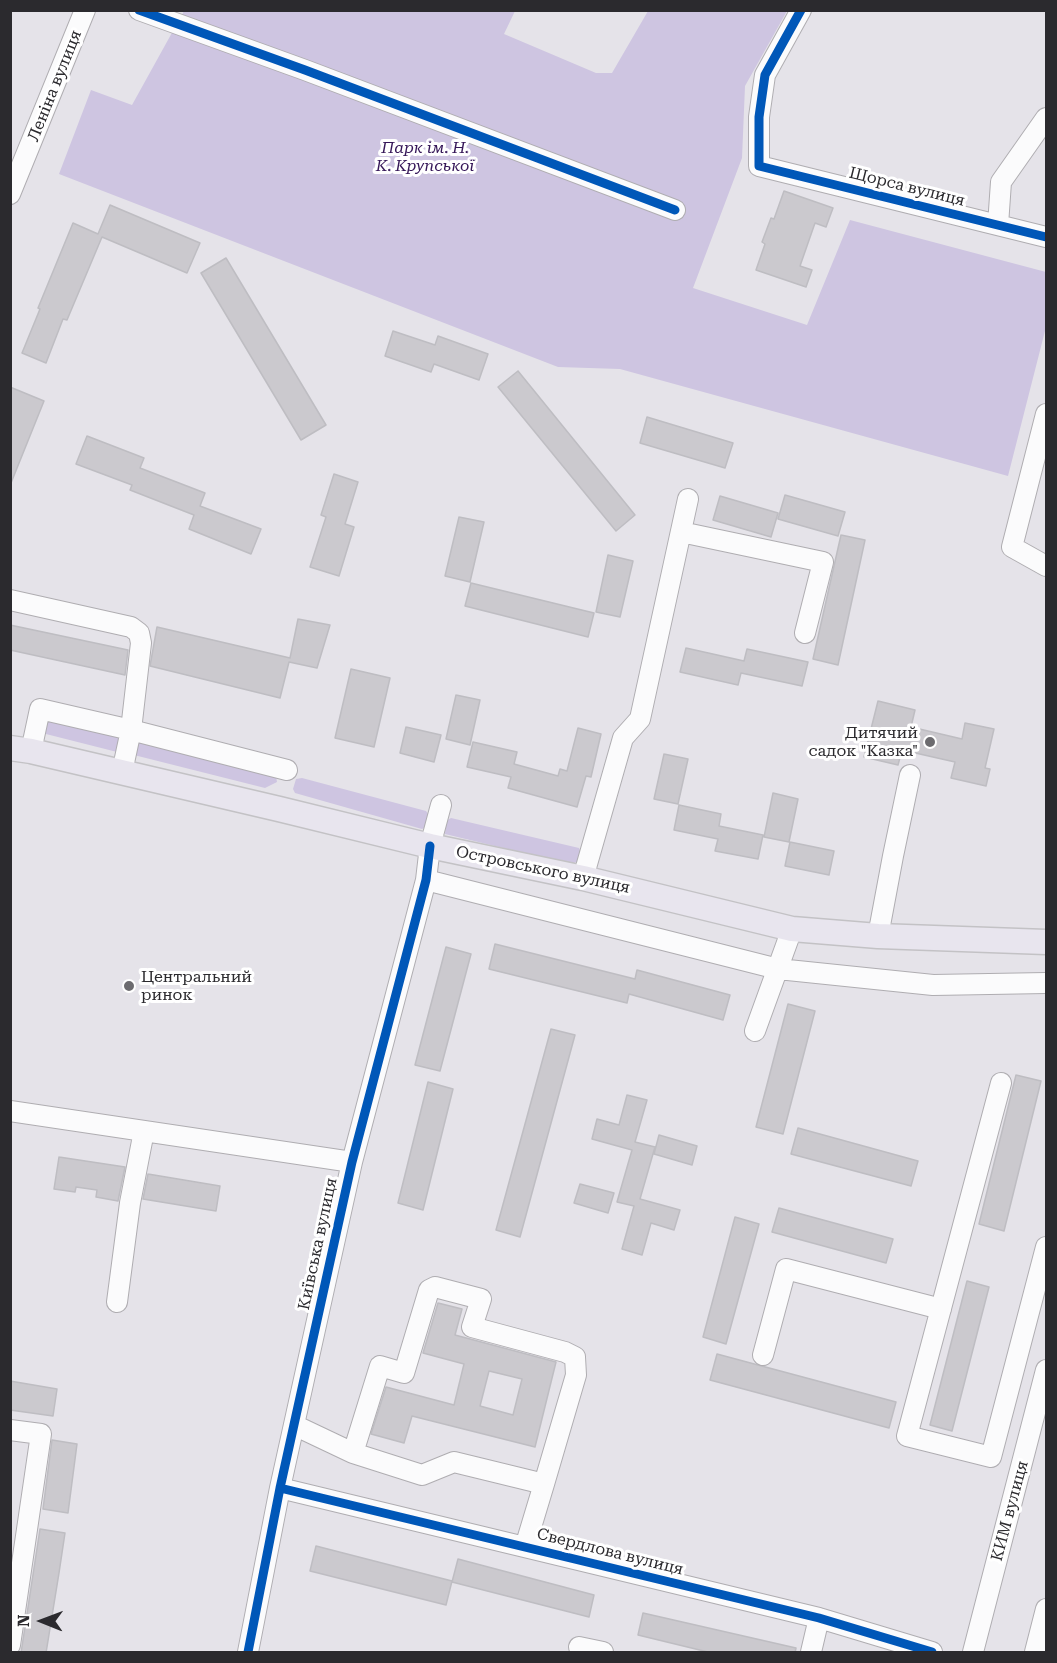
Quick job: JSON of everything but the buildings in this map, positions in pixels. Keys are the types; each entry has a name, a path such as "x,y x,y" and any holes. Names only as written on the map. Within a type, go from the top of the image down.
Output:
{"main road":[{"name":"Островського вулиця","path":"21,749 279,808 430,846 583,878 792,929 878,936 1047,942"}],"street":[{"name":"Леніна вулиця","path":"10,194 85,10"},
{"path":"139,10 327,78 675,210"},
{"name":"Щорса вулиця","path":"801,10 765,75 759,117 759,166 1047,237"},
{"path":"998,225 1001,182 1047,118"},
{"path":"1047,414 1012,547 1047,566"},
{"path":"583,878 622,738 640,719 688,499"},
{"path":"681,532 823,562 805,633"},
{"path":"10,600 131,627 139,633 141,643 131,730 122,772"},
{"path":"21,749 40,709 287,770"},
{"path":"878,936 910,776"},
{"name":"Київська вулиця","path":"248,1653 280,1488 352,1162 426,880 430,846 441,805"},
{"path":"426,880 778,969 933,985 1047,983"},
{"path":"755,1031 792,929"},
{"path":"1001,1083 907,1436 991,1457 1047,1247"},
{"path":"10,1111 352,1162"},
{"path":"117,1302 130,1203 144,1131"},
{"path":"764,1355 786,1269 941,1309"},
{"path":"353,1453 380,1366 405,1373 429,1290 435,1287 481,1299 472,1327 565,1352 575,1357 576,1375 525,1547"},
{"name":"КИМ вулиця","path":"972,1653 1047,1370"},
{"path":"294,1425 353,1453 422,1475 454,1462 544,1484"},
{"path":"10,1430 41,1434 10,1645"},
{"name":"Свердлова вулиця","path":"280,1488 819,1618 932,1653"},
{"path":"1035,1653 1047,1609"},
{"path":"811,1653 819,1618"},
{"path":"579,1647 603,1653"}],"green space":[{"name":"Парк ім. Н. К. Крупської","path":"184,11 515,11 504,34 596,73 612,73 648,11 787,11 745,86 742,158 693,288 807,325 850,220 1046,272 1046,327 1008,476 620,369 558,367 59,174 91,90 132,105"},
{"path":"46,718 124,737 121,753 42,733"},
{"path":"135,739 276,776 277,782 265,788 130,754"},
{"path":"302,778 426,811 429,815 426,827 422,829 295,793 293,789 296,779"},
{"path":"451,818 579,848 582,856 577,862 570,864 445,834 446,821"}],"cycle path":[{"path":"139,10 305,70 675,210"},
{"path":"801,10 765,75 759,117 759,166 1046,237"},
{"path":"248,1652 280,1488 352,1162 426,880 430,846"},
{"path":"280,1488 819,1618 932,1652"}],"place":[{"name":"Дитячий садок \"Казка\"","path":"930,742"},
{"name":"Центральний ринок","path":"129,986"}]}
